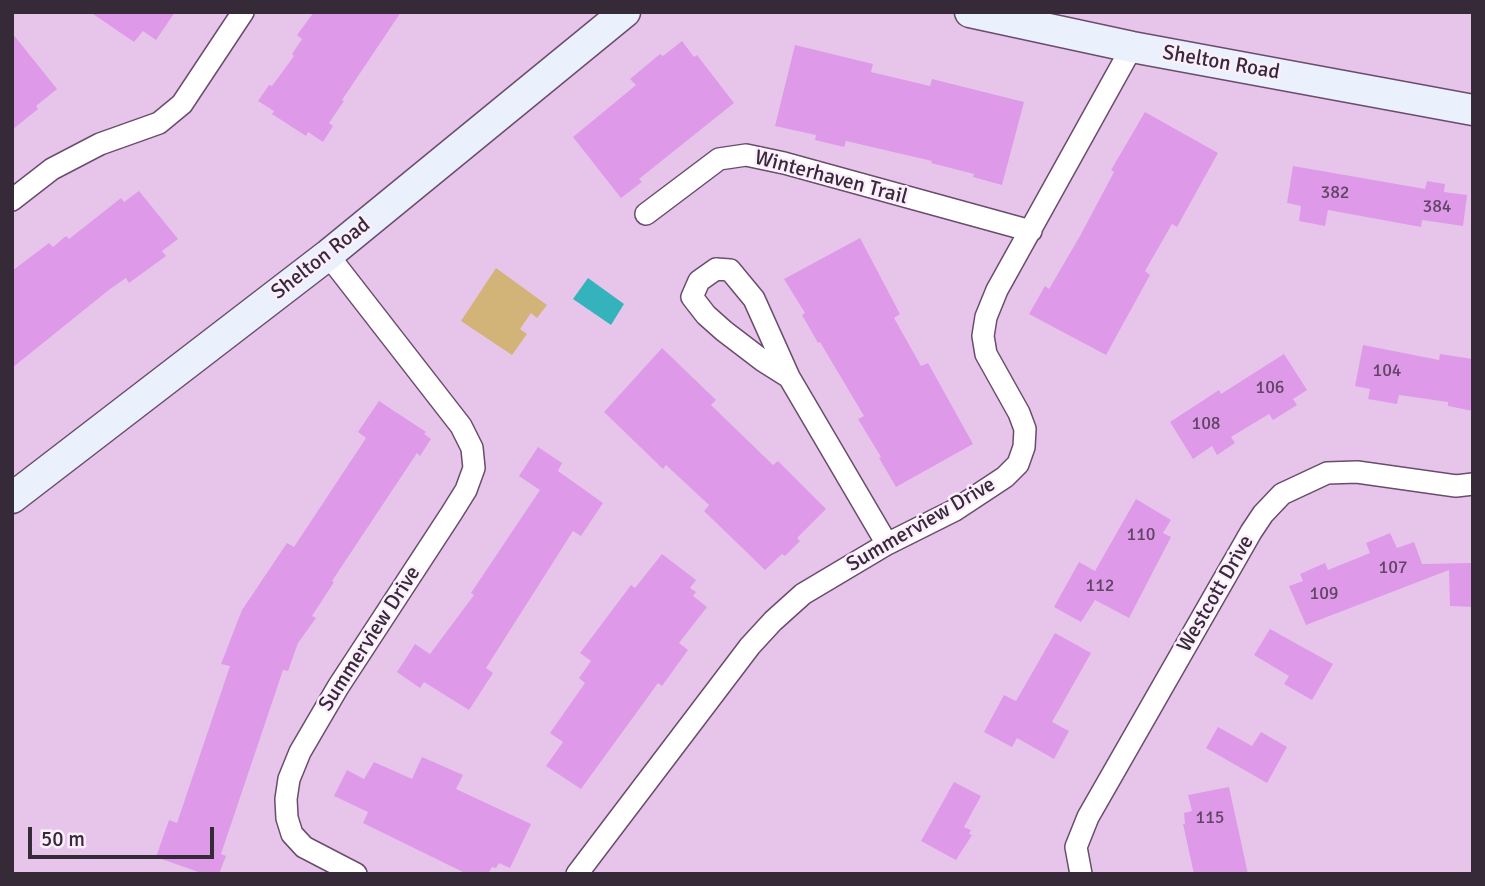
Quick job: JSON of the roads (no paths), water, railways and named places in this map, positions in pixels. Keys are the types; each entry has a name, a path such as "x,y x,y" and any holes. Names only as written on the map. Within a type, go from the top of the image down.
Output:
{"street":[{"path":"12,200 52,169 100,144 159,122 182,104 243,12"},
{"name":"Shelton Road","path":"12,498 328,255 625,12"},
{"name":"Shelton Road","path":"970,12 1050,21 1132,47 1473,110"},
{"name":"Summerview Drive","path":"577,874 750,646 773,621 803,594 887,544 955,510 1005,477 1018,464 1024,447 1025,429 1019,413 992,369 983,337 986,317 997,290 1132,47"},
{"name":"Winterhaven Trail","path":"646,214 719,159 746,155 1031,231"},
{"name":"Summerview Drive","path":"328,255 461,425 472,448 474,468 466,490 452,514 338,687 300,752 289,779 287,818 292,834 304,847 356,874"},
{"path":"789,377 762,360 706,316 692,297 699,281 716,269 730,270 754,299 789,377 887,544"},
{"name":"Westcott Drive","path":"1081,874 1076,847 1088,817 1251,533 1263,514 1283,494 1327,473 1357,472 1456,486 1473,484"}]}
